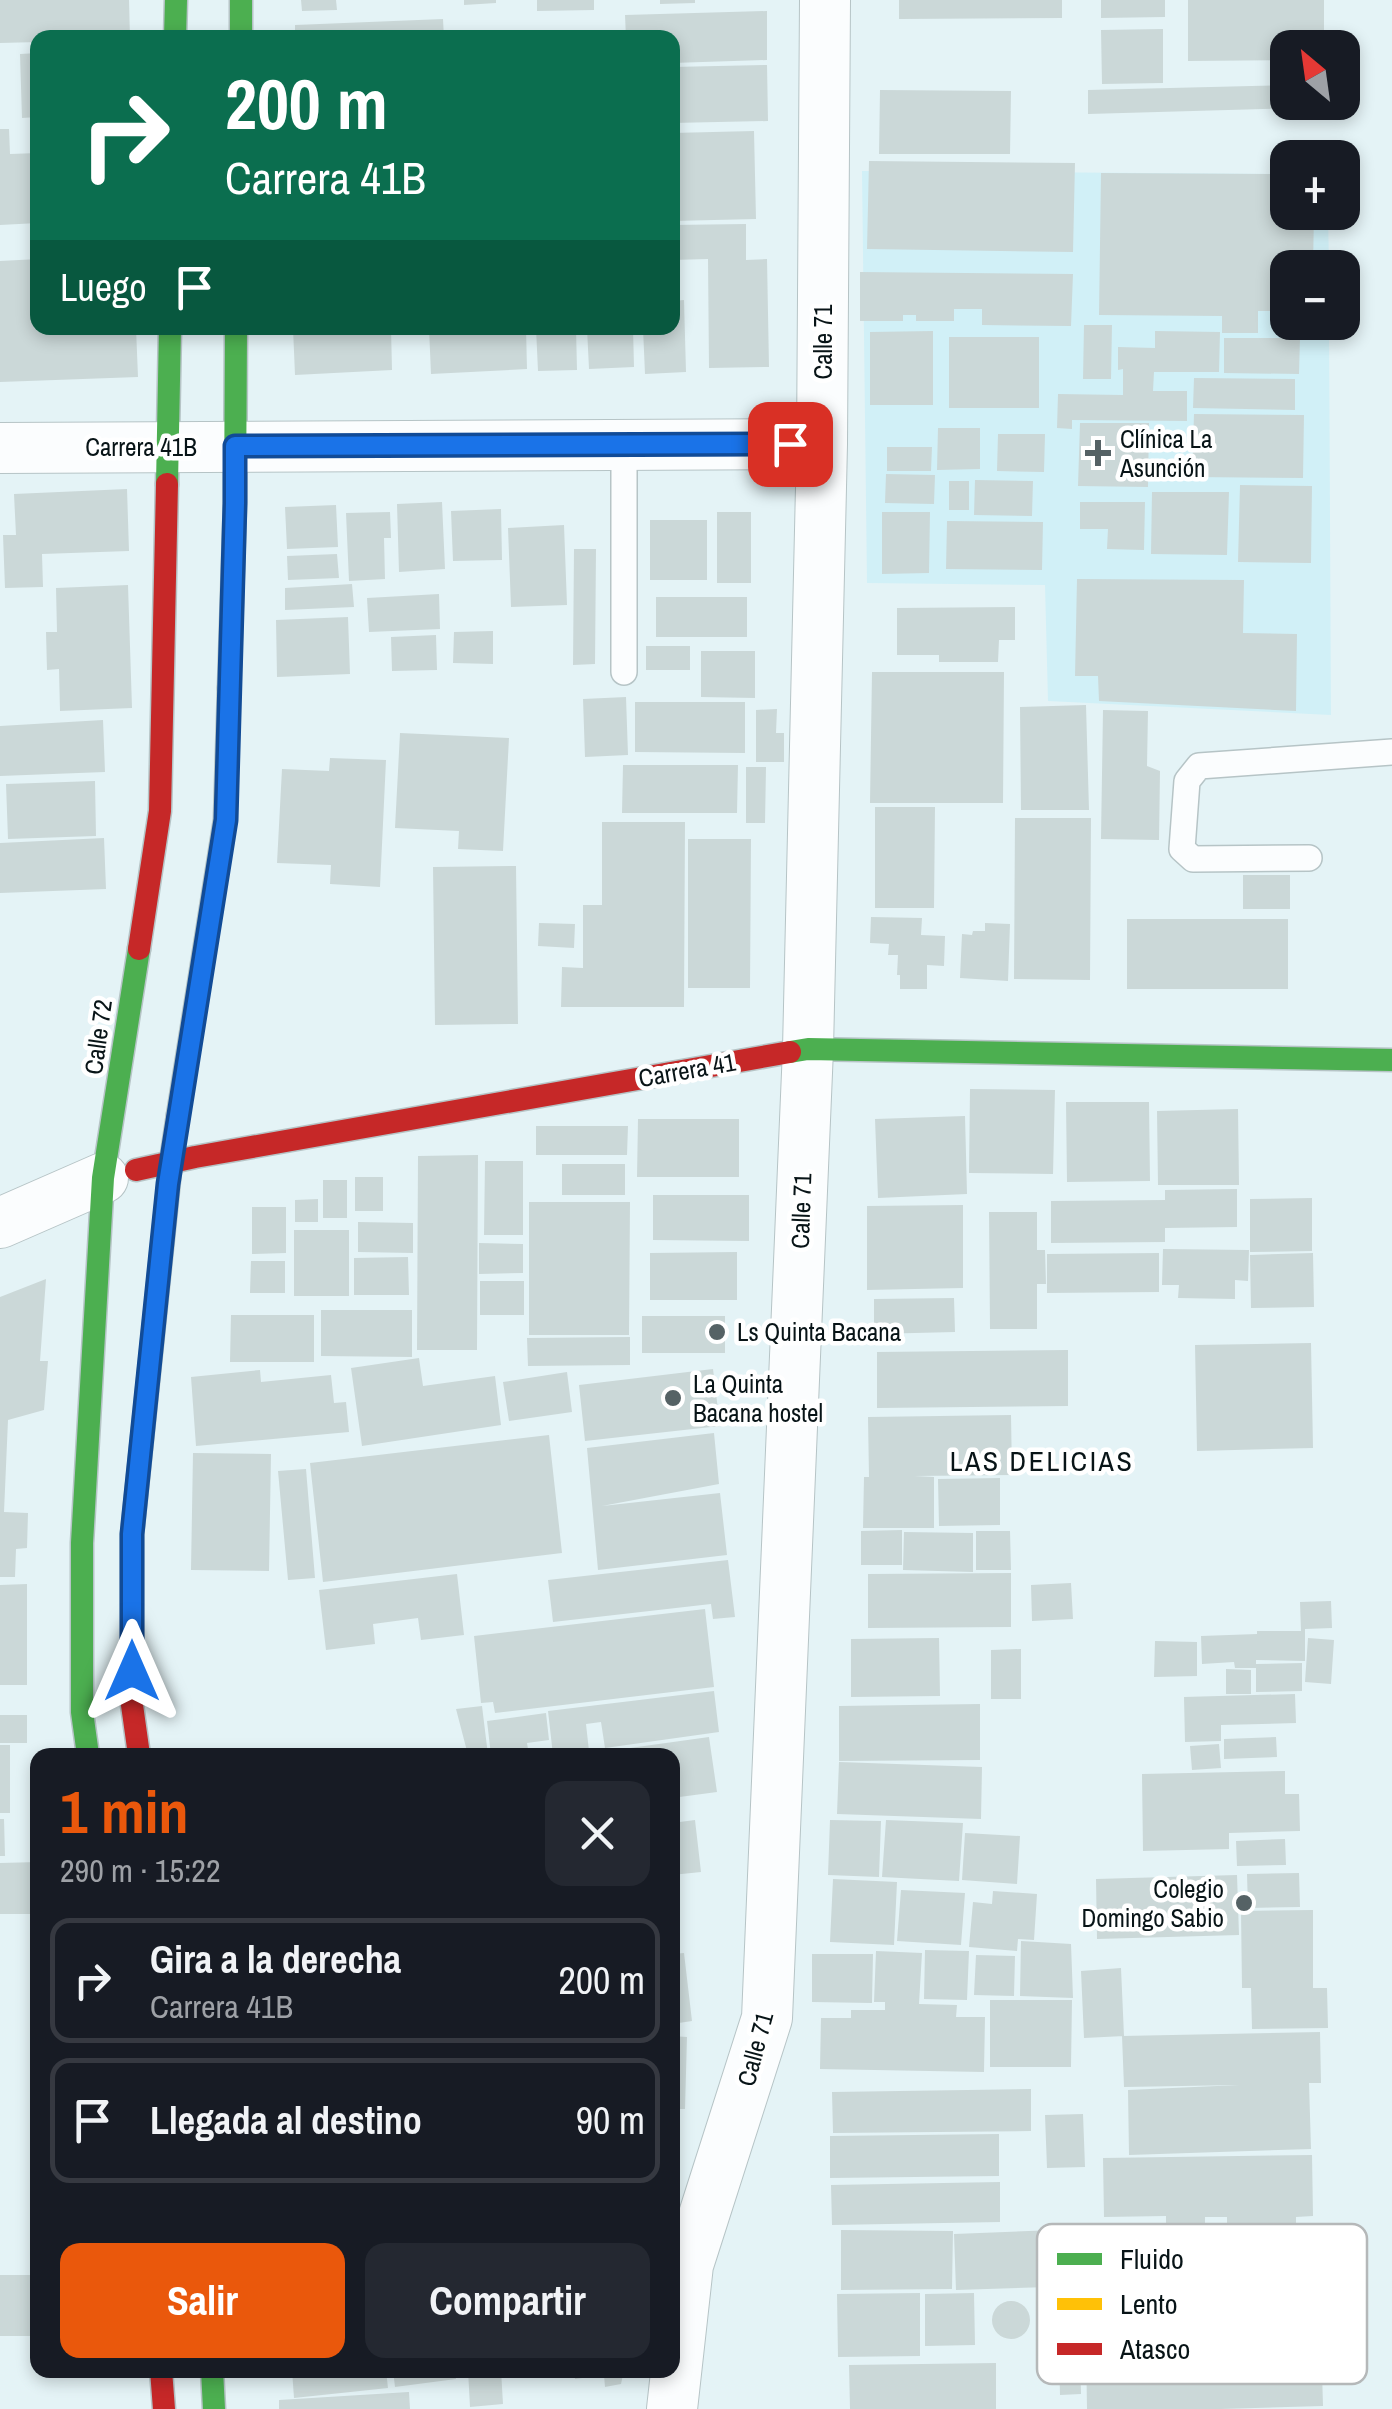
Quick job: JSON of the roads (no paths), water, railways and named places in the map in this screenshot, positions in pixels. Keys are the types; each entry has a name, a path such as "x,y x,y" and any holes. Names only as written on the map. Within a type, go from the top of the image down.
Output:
{"main road":[{"path":"175,30 176,0"},
{"path":"240,30 241,0"},
{"name":"Calle 72","path":"87,1748 82,1712 82,1543 103,1178 160,812 170,335"},
{"path":"137,1748 132,1706 132,1534 171,1162 226,820 236,335"},
{"name":"Carrera 41","path":"103,1178 171,1162 808,1050 1392,1060"},
{"path":"162,2378 164,2409"},
{"path":"212,2378 214,2409"}],"street":[{"name":"Calle 71","path":"680,2337 688,2265 768,2018 808,1050 822,444 825,0"},
{"name":"Carrera 41B","path":"0,448 822,444"},
{"name":"Carrera 41","path":"0,1223 103,1178"},
{"name":"Calle 71","path":"672,2409 675,2378"}],"lane":[{"path":"624,445 624,672"},
{"path":"1310,858 1192,859 1182,849 1188,782 1199,766 1392,752"}],"place":[{"name":"Clínica La Asunción","path":"1098,453"},
{"name":"Ls Quinta Bacana","path":"717,1332"},
{"name":"La Quinta Bacana hostel","path":"673,1398"},
{"name":"Colegio Domingo Sabio","path":"1244,1903"}],"district":[{"name":"LAS DELICIAS","path":"1042,1461"}]}
